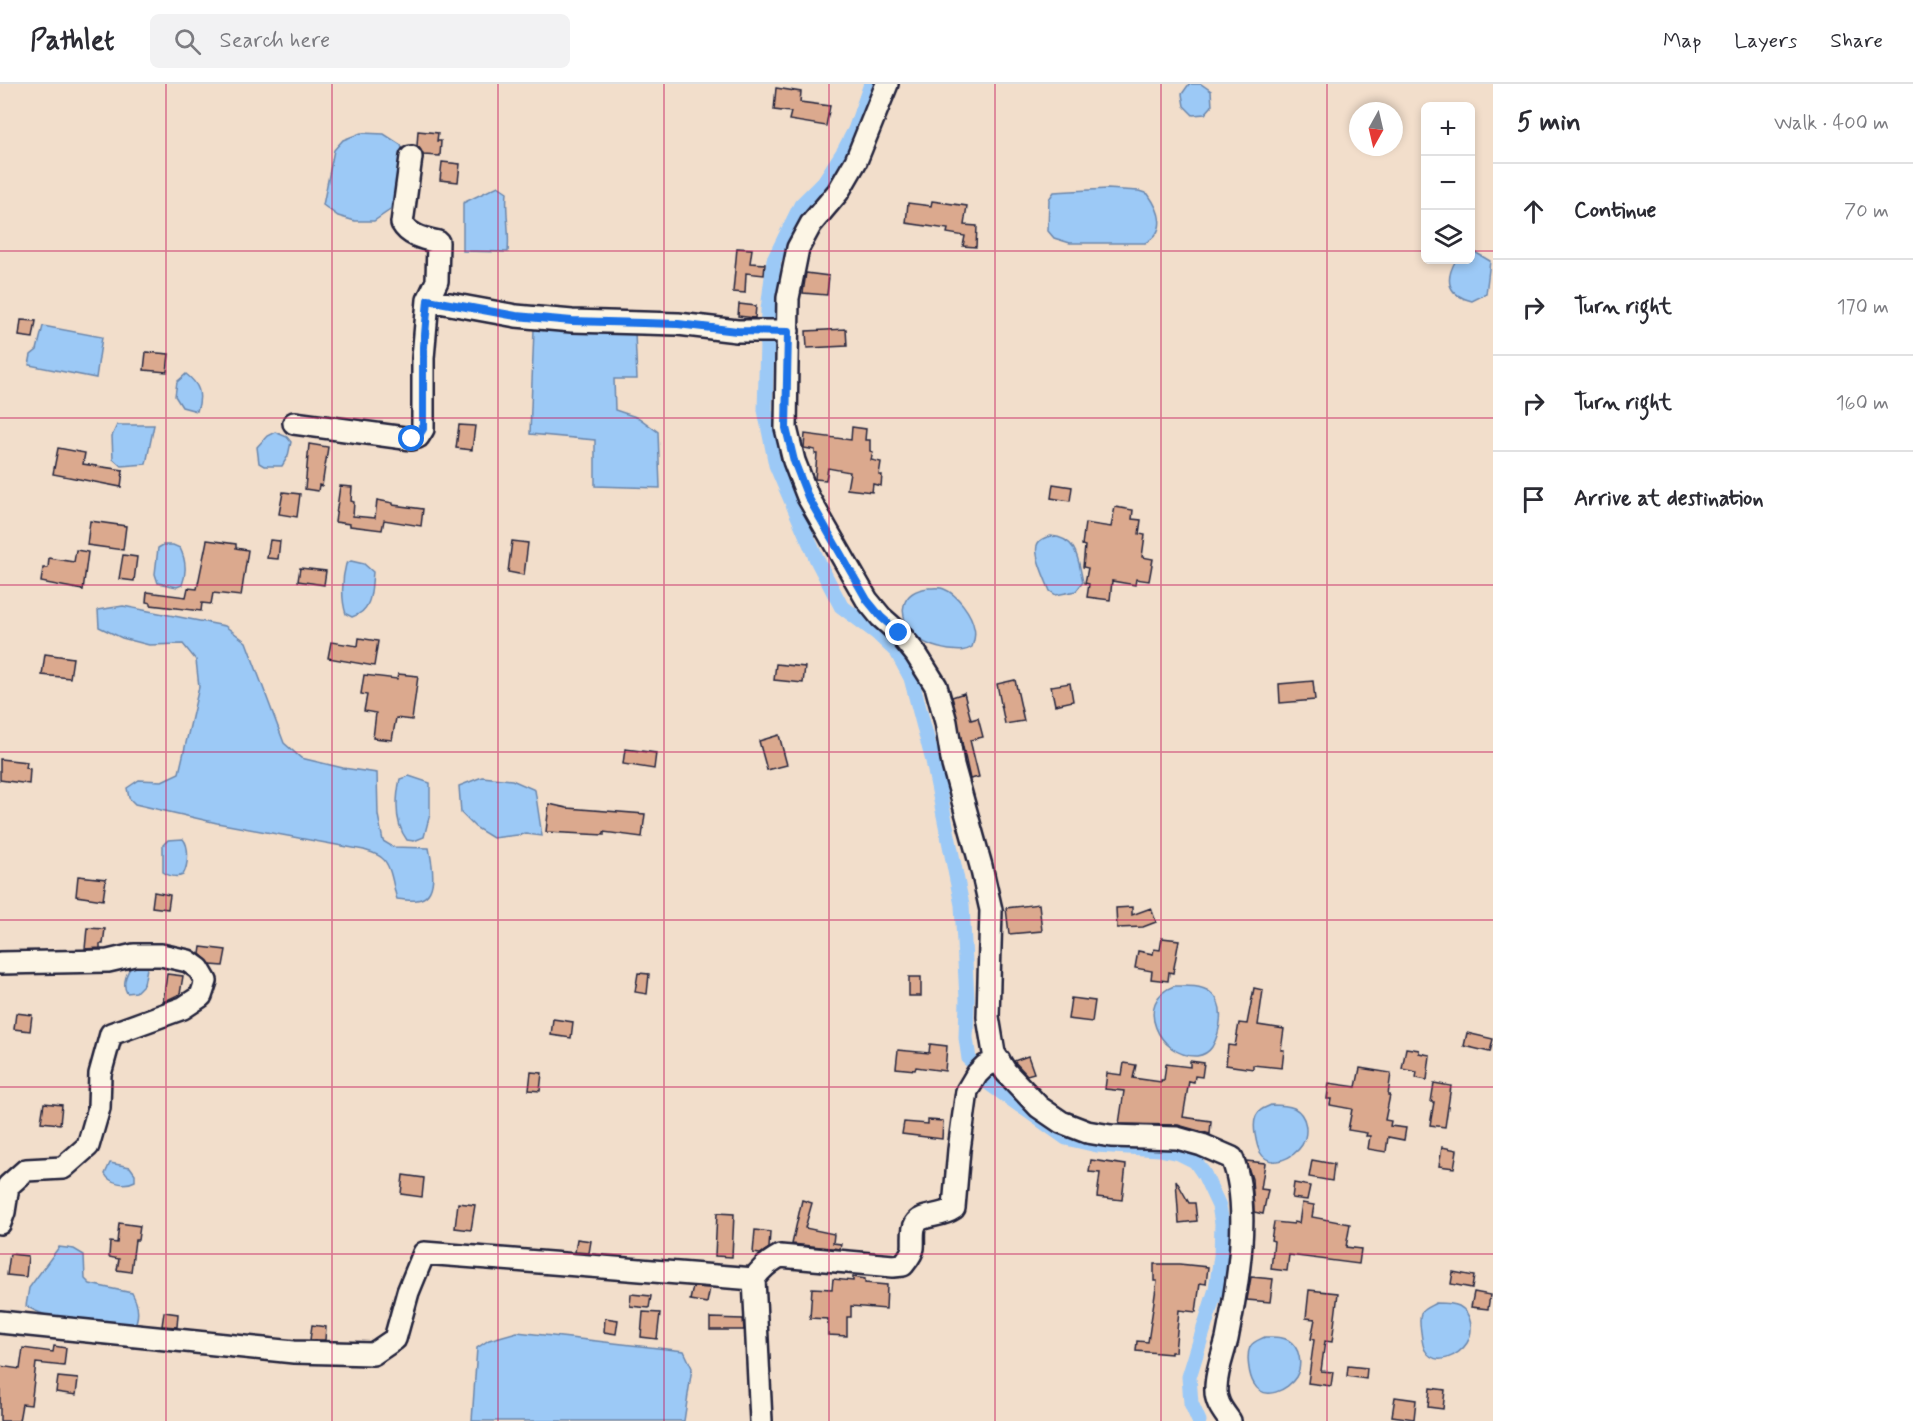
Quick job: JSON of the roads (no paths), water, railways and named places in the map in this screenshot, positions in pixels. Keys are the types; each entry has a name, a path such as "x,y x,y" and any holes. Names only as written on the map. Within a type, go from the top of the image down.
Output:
{"street":[{"path":"887,84 856,161 838,192 811,224 798,248 788,298 786,428 794,461 808,497 867,600 916,654 936,686 946,722 952,765 991,910 988,1017 994,1053 1006,1072 1024,1092 1061,1122 1099,1134 1177,1138 1203,1145 1232,1158 1239,1174 1242,1227 1231,1317 1215,1389 1219,1406 1230,1421"},
{"path":"294,423 412,439 418,437 423,429 423,358 428,300 436,281 438,242 415,236 405,229 402,223 411,157"},
{"path":"428,300 516,316 572,321 678,324 737,331 788,332"},
{"path":"0,963 108,962 134,955 161,955 189,961 199,969 206,981 201,996 183,1008 111,1034 100,1074 99,1108 88,1146 63,1168 26,1170 8,1186 0,1223"},
{"path":"761,1421 754,1279 765,1266 780,1256 873,1265 903,1265 913,1251 916,1223 926,1217 938,1216 954,1208 959,1150 968,1091 977,1074 985,1066 999,1060"},
{"path":"0,1322 294,1352 374,1354 395,1339 408,1292 424,1253 754,1279"}],"water":[{"path":"1189,84 1201,84 1211,91 1212,106 1205,114 1193,115 1184,106 1182,94"},
{"path":"361,133 384,134 401,145 404,156 390,210 374,221 355,221 338,216 323,205 334,150 343,140"},
{"path":"498,186 507,192 508,252 463,251 463,203"},
{"path":"1107,189 1139,191 1148,194 1156,207 1160,220 1157,233 1145,243 1070,243 1054,238 1048,231 1049,199 1054,192"},
{"path":"1475,252 1490,261 1486,294 1472,301 1458,295 1453,291 1449,281 1454,264 1475,264"},
{"path":"43,326 102,337 96,378 29,365 31,355 37,350"},
{"path":"534,329 635,333 637,379 614,379 615,410 639,418 658,432 660,488 595,486 595,440 530,434"},
{"path":"186,374 199,390 200,399 197,411 182,407 175,396 177,382"},
{"path":"117,425 154,425 146,464 121,466 113,459 112,436"},
{"path":"275,432 287,437 291,442 288,456 282,466 264,466 259,463 257,447 267,436"},
{"path":"1051,536 1067,541 1075,551 1083,582 1076,591 1056,595 1050,591 1040,567 1037,547 1041,540"},
{"path":"163,545 180,548 185,566 182,585 177,587 158,583 155,574 158,548"},
{"path":"351,561 364,564 373,572 370,599 364,610 352,617 346,614 343,602 346,564"},
{"path":"944,589 954,595 963,605 975,630 972,647 958,651 935,647 918,638 909,627 903,612 907,599 919,590"},
{"path":"123,606 225,626 246,642 284,743 301,758 377,773 378,815 383,841 393,847 429,848 433,879 429,893 417,900 397,899 385,862 378,855 364,850 217,823 135,804 129,798 127,788 139,780 162,781 179,773 199,687 196,660 183,644 149,645 122,638 99,627 98,610"},
{"path":"409,776 430,783 430,814 424,837 414,841 407,840 403,833 397,810 400,779"},
{"path":"482,777 512,780 535,790 542,836 526,834 493,838 475,827 461,813 459,786"},
{"path":"183,839 187,852 185,871 180,876 168,875 163,872 163,845 168,840"},
{"path":"145,961 147,968 144,984 136,992 127,993 125,981 127,973 133,963"},
{"path":"1174,986 1202,988 1210,992 1219,1004 1220,1019 1217,1034 1212,1047 1204,1054 1197,1056 1183,1054 1172,1048 1162,1039 1156,1027 1153,1015 1155,1004 1162,993"},
{"path":"1271,1105 1294,1108 1302,1115 1306,1125 1306,1135 1298,1150 1288,1158 1276,1161 1264,1157 1260,1152 1254,1129 1257,1114"},
{"path":"110,1163 130,1167 135,1174 135,1181 123,1184 111,1180 105,1174"},
{"path":"59,1247 74,1249 84,1255 85,1279 90,1284 132,1293 138,1310 133,1328 64,1320 26,1306 29,1288"},
{"path":"1436,1303 1459,1306 1467,1313 1471,1328 1467,1343 1463,1348 1453,1356 1441,1359 1429,1355 1425,1350 1420,1325 1421,1313"},
{"path":"517,1332 684,1351 692,1368 684,1421 472,1421 477,1348 489,1340"},
{"path":"1265,1337 1279,1337 1288,1340 1298,1352 1300,1362 1296,1377 1292,1382 1282,1390 1270,1393 1258,1389 1254,1384 1248,1361 1251,1345"}],"waterway":[{"path":"871,84 855,130 844,151 824,182 801,205 774,260 768,310 765,410 776,465 817,560 841,606 877,633 897,652 911,678 933,761 962,905 967,999 966,1038 969,1059"},
{"path":"984,1080 1066,1138 1097,1145 1159,1149 1179,1153 1195,1161 1204,1174 1219,1206 1222,1223 1221,1256 1216,1289 1189,1377 1191,1403 1199,1421"}]}
